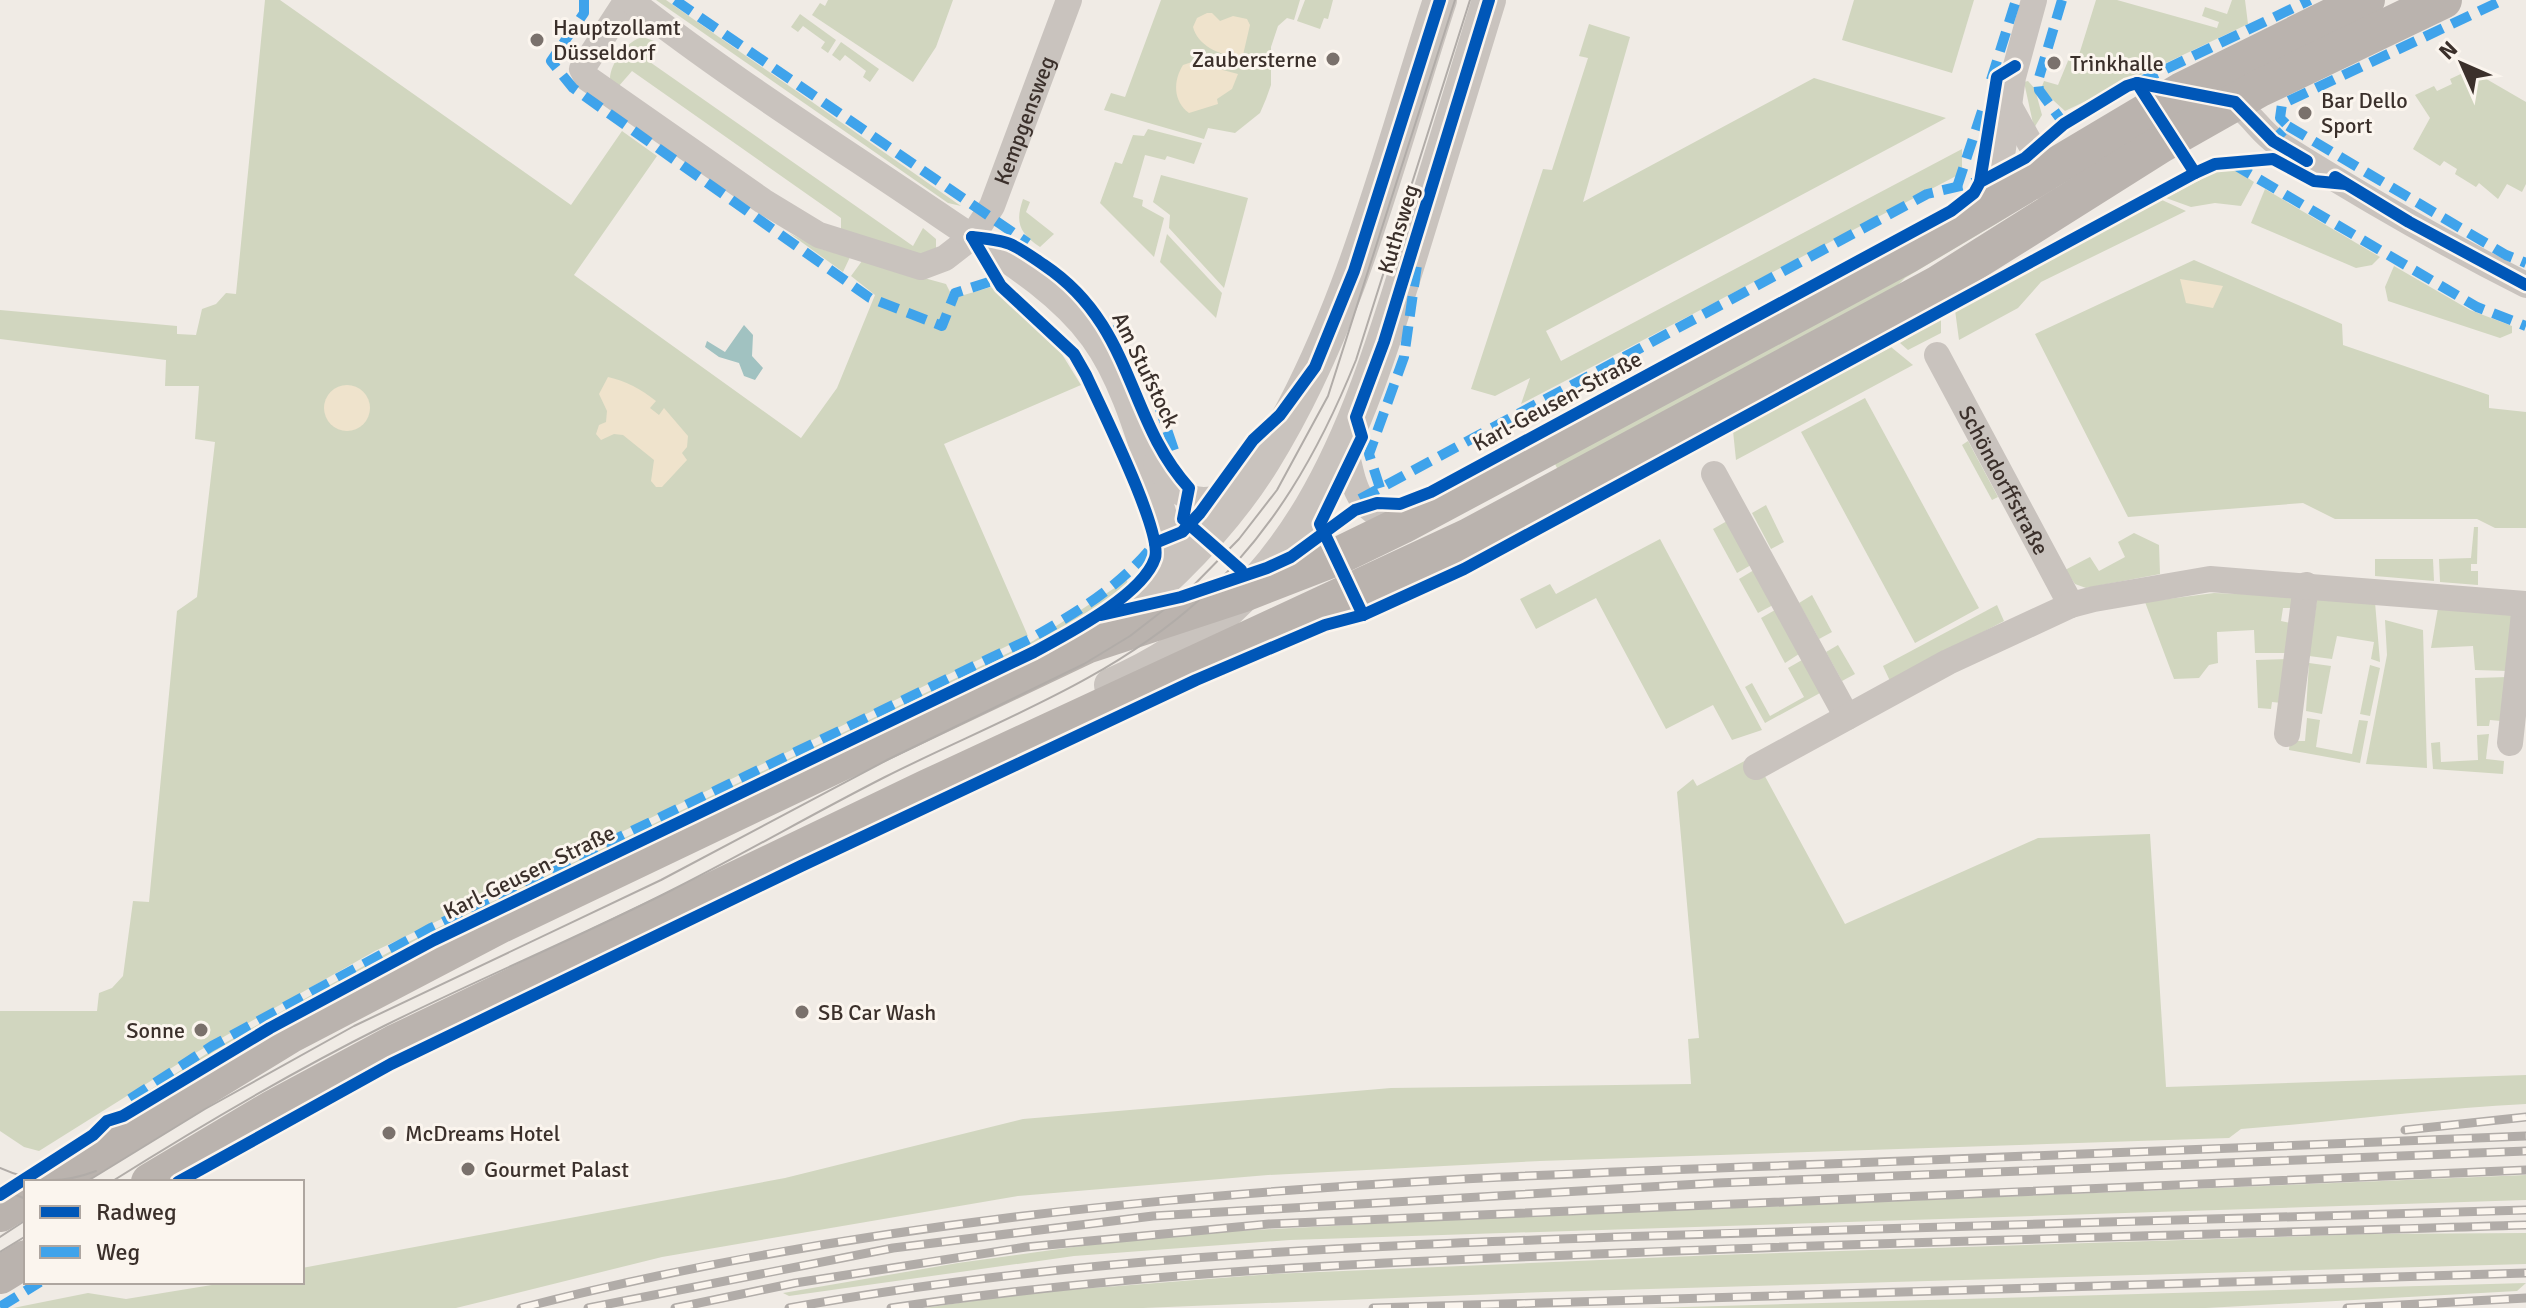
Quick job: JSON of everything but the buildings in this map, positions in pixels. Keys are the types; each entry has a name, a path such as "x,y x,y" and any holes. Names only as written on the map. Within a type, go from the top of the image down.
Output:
{"main road":[{"name":"Karl-Geusen-Straße","path":"52,1180 226,1071 354,999 501,924 1086,645 1241,594 1336,557 1402,525 1979,213 2182,91 2368,0"},
{"name":"Karl-Geusen-Straße","path":"153,1180 341,1071 928,788 1456,543 1542,499 1937,285 2235,102 2443,0"},
{"path":"1522,461 1542,499"},
{"path":"659,917 650,885 657,869 747,824 813,775"},
{"path":"0,1213 24,1198"},
{"path":"0,1275 24,1260"}],"street":[{"name":"Am Stufstock","path":"972,237 934,263 910,265 819,235 763,201 587,78 582,69 587,57 629,0 972,237 1052,295 1079,320 1103,354 1139,436 1171,537 1161,582"},
{"name":"Kempgensweg","path":"972,237 992,206 1069,0"},
{"name":"Kuthsweg","path":"1161,582 1242,492 1263,461 1315,367 1354,271 1440,0"},
{"name":"Kuthsweg","path":"1241,594 1301,527 1345,447 1384,342 1489,0"},
{"path":"1979,213 2000,170 2011,109 2013,77 2034,0"},
{"path":"2235,102 2269,64 2349,25 2368,0"},
{"path":"2182,91 2235,102 2273,141 2409,222 2526,285"},
{"path":"1937,285 1969,247 2034,203 2043,189 2046,172 2011,109"},
{"name":"Kuthsweg","path":"1354,271 1382,233 1395,236 1400,251 1384,342"},
{"name":"Schöndorffstraße","path":"1937,355 2071,605"},
{"name":"Am Stufstock","path":"1139,436 1166,480 1186,498 1210,501 1242,492"},
{"path":"1345,447 1360,499 1375,516 1402,525"},
{"path":"1714,474 1847,717"},
{"path":"1756,767 1948,662 2071,605 2210,579 2526,604 2510,743"},
{"name":"Karl-Geusen-Straße","path":"1086,645 1161,582"},
{"path":"2287,734 2306,585"},
{"name":"Karl-Geusen-Straße","path":"928,788 983,743 1119,681 1167,655 1241,594"}],"green space":[{"path":"265,0 280,0 571,205 622,131 657,156 574,275 801,438 837,388 875,295 851,276 862,261 946,284 950,292 947,300 991,287 1060,351 1081,385 944,444 1028,636 375,951 197,1052 39,1151 24,1147 0,1131 0,1011 97,1011 99,993 112,988 123,976 133,901 149,902 177,611 197,597 215,442 195,439 199,386 165,386 166,360 0,339 0,310 177,326 177,334 196,335 202,309 216,304 226,293 236,294"},
{"path":"656,0 666,0 961,206 948,203"},
{"path":"828,0 953,0 936,47 913,82 812,15 820,3 825,6"},
{"path":"1161,0 1300,0 1294,20 1287,18 1278,26 1271,47 1271,85 1260,113 1235,133 1208,128 1204,139 1104,110 1111,93 1125,97"},
{"path":"1305,0 1333,0 1328,19 1324,18 1320,29 1297,21"},
{"path":"1854,0 1974,0 1952,73 1842,40"},
{"path":"2096,0 2117,0 2217,28 2219,22 2202,16 2205,7 2227,14 2232,0 2245,0 2248,24 2065,111 2041,89 2044,81 2058,85 2070,56 2078,58"},
{"path":"800,14 836,40 828,53 821,48 825,42 803,26 798,32 791,27"},
{"path":"1589,24 1630,37 1583,202 1814,78 1946,118 1546,331 1561,361 1962,149 1962,169 1958,175 1521,404 1530,378 1495,396 1471,389 1543,169 1552,170 1588,58 1579,56"},
{"path":"643,37 654,41 647,60 913,246 923,228 936,239 936,250 924,256 841,230 841,218 632,71 618,87 610,79 613,67 631,43"},
{"path":"841,42 879,69 870,82 863,77 866,71 845,55 840,61 832,55"},
{"path":"2465,72 2473,78 2476,73 2526,102 2526,184 2522,192 2507,184 2498,199 2479,183 2476,187 2455,174 2457,169 2444,161 2440,166 2413,149 2430,118 2415,95 2434,86 2437,91 2452,84 2450,79"},
{"path":"2028,81 2035,89 2042,115 2034,128 2024,82"},
{"path":"1148,129 1202,143 1194,164 1167,156 1165,160 1145,155 1133,197 1143,200 1142,206 1164,218 1154,257 1100,203 1115,162 1122,164 1133,135 1144,136"},
{"path":"2228,165 2254,182 2241,206 2215,203 2191,207 2166,198"},
{"path":"1161,175 1248,198 1224,288 1169,228 1170,215 1153,202"},
{"path":"2265,189 2380,257 2372,265 2356,268 2251,223"},
{"path":"1023,199 1030,202 1026,212 1054,234 1040,247 1027,237 1019,221"},
{"path":"2162,200 2186,211 2041,282 2018,308 1959,340 1955,310"},
{"path":"2011,215 1905,278 1886,297 1558,470 1554,462"},
{"path":"789,233 821,249 850,257 843,272"},
{"path":"1167,234 1222,293 1216,318 1160,262"},
{"path":"2194,260 2342,324 2343,345 2489,395 2489,408 2526,412 2526,528 2495,528 2477,519 2335,519 2303,503 2128,517 2035,334"},
{"path":"2394,266 2470,310 2512,326 2512,333 2500,338 2388,301 2385,287"},
{"path":"1941,318 1941,333 1908,350 1900,343"},
{"path":"1891,347 1913,365 1736,460 1733,431"},
{"path":"1865,398 1979,608 1915,643 1801,432"},
{"path":"1968,441 1998,497 1992,500 1962,445"},
{"path":"1766,505 1784,542 1771,549 1752,513"},
{"path":"1727,521 1751,565 1737,573 1713,529"},
{"path":"2474,527 2478,527 2477,564 2471,564 2471,571 2478,571 2478,585 2440,582 2439,559 2471,558"},
{"path":"2134,533 2159,545 2160,574 2086,588 2075,584 2065,570 2090,557 2099,571 2125,557 2118,542"},
{"path":"1660,539 1762,730 1732,740 1713,705 1666,729 1596,598 1536,629 1520,599 1550,584 1556,594"},
{"path":"2375,559 2433,559 2434,581 2375,576"},
{"path":"1754,570 1773,605 1758,613 1739,579"},
{"path":"1127,580 1128,586 1050,641 451,928 323,995 123,1113 109,1116 214,1049 400,946 1033,641"},
{"path":"2214,593 2292,596 2292,608 2283,608 2281,621 2290,623 2289,653 2255,653 2254,630 2217,632 2218,663 2209,665 2199,678 2174,679 2145,602"},
{"path":"1812,595 1832,632 1819,639 1799,603"},
{"path":"2317,599 2375,602 2380,662 2371,659 2374,642 2337,636 2332,659 2309,656"},
{"path":"1997,605 2004,621 1890,681 1883,666"},
{"path":"2438,608 2513,614 2507,671 2475,670 2473,646 2431,648"},
{"path":"1775,610 1799,654 1785,663 1761,618"},
{"path":"2385,620 2423,630 2427,768 2366,764 2387,655"},
{"path":"1838,645 1855,674 1842,681 1826,652"},
{"path":"2288,659 2282,703 2272,702 2271,709 2258,708 2256,660"},
{"path":"1802,660 1820,693 1765,723 1745,687 1752,683 1770,716 1804,697 1788,668"},
{"path":"2309,663 2331,666 2322,714 2306,711"},
{"path":"2370,665 2380,668 2370,716 2360,714"},
{"path":"2508,677 2501,721 2490,720 2489,726 2477,726 2475,678"},
{"path":"2307,718 2320,720 2316,747 2352,754 2359,720 2368,721 2360,763 2289,750 2290,741 2305,741"},
{"path":"2489,734 2486,759 2504,761 2503,774 2433,769 2431,743 2440,742 2441,762 2478,760 2477,735"},
{"path":"1754,756 1845,924 2038,838 2150,834 2166,1087 2526,1075 2526,1104 2241,1129 2229,1138 1540,1161 1268,1175 1018,1196 662,1257 456,1308 13,1308 88,1293 126,1299 218,1284 304,1284 304,1268 785,1178 1023,1119 1391,1088 1691,1084 1688,1039 1699,1038 1677,792 1693,779 1697,786"},
{"path":"2526,1175 2526,1200 1290,1240 1074,1256 789,1296 783,1293 958,1263 1160,1235 1443,1220"},
{"path":"2526,1233 2526,1264 1545,1292 1143,1308 924,1308 1029,1293 1273,1274 1717,1255 2370,1234"},
{"path":"2526,1283 2517,1291 2206,1308 1649,1308"}],"sand":[{"path":"1212,13 1220,21 1233,16 1247,19 1250,25 1243,55 1220,53 1200,40 1193,27 1197,18"},
{"path":"1192,62 1238,74 1232,89 1217,99 1218,104 1189,113 1177,97 1176,84 1183,65"},
{"path":"2180,279 2223,286 2213,308 2186,303"},
{"path":"608,377 639,389 656,401 650,408 659,415 664,408 688,436 687,447 682,453 687,460 662,487 656,487 651,481 654,460 623,435 614,434 601,440 596,434 599,425 606,422 607,411 599,394"},
{"path":"347,385 363,392 370,408 363,424 347,431 331,424 324,408 331,392"}],"water":[{"path":"744,325 753,335 752,356 763,368 755,380 744,376 739,363 719,357 705,347 707,341 725,352"}],"tram line":[{"path":"89,1180 205,1109 354,1026 661,880 889,759 1084,664 1130,636 1188,591 1239,539 1277,490 1328,396 1455,0"},
{"path":"114,1180 349,1044 668,892 885,777 1088,678 1163,630 1198,601 1225,575 1271,519 1310,459 1342,394 1356,360 1470,0"},
{"path":"0,1168 24,1177 48,1180 96,1171"},
{"path":"0,1189 24,1198"},
{"path":"0,1237 24,1221"},
{"path":"0,1252 24,1237"}],"railway":[{"path":"2405,1130 2526,1117"},
{"path":"521,1308 681,1271 843,1241 1006,1218 1170,1200 1498,1177 2526,1136"},
{"path":"588,1308 893,1248 1153,1216 1717,1183 2526,1151"},
{"path":"675,1308 795,1283 1026,1247 1269,1224 2526,1170"},
{"path":"789,1308 994,1277 1305,1251 1730,1233 2526,1210"},
{"path":"891,1308 1155,1278 1419,1261 1828,1245 2526,1225"},
{"path":"1373,1308 2526,1273"},
{"path":"2347,1308 2526,1298"}],"marked path":[{"path":"584,0 584,13 551,61 573,88 870,298 942,326 955,293 989,282 1001,286"},
{"path":"675,0 1028,243"},
{"path":"1991,80 2016,0"},
{"path":"2062,0 2038,81 2039,90 2064,124"},
{"path":"2139,82 2310,0"},
{"path":"2269,145 2288,126 2280,118 2282,104 2503,0"},
{"path":"1957,187 1982,111"},
{"path":"2288,126 2506,255 2526,263"},
{"path":"2233,164 2477,307 2526,326"},
{"path":"1360,499 1927,194 1981,181"},
{"path":"1380,488 1369,454 1404,357 1417,265"},
{"path":"1114,325 1148,374 1175,453"},
{"path":"130,1099 212,1046 431,928 1030,639 1110,588 1151,548"},
{"path":"0,1307 37,1284"}],"cycle path":[{"path":"1155,543 1182,532 1200,513 1253,440 1280,415 1315,367 1354,271 1440,0"},
{"path":"1363,615 1320,524 1362,437 1356,417 1384,342 1489,0"},
{"path":"1980,182 1997,77 2015,66"},
{"path":"2137,83 2195,173"},
{"path":"1101,615 1181,597 1267,568 1291,557 1355,510 1377,503 1400,504 1431,492 1951,211 1974,193 1980,182 2025,158 2064,124 2127,86 2137,83 2235,102 2273,141 2307,161"},
{"path":"182,1180 391,1064 801,866 1196,680 1325,625 1363,615 1464,569 2195,173 2215,164 2273,159 2314,181 2346,184"},
{"path":"2335,177 2409,222 2526,285"},
{"path":"972,237 1011,244 1025,252 1074,289 1096,316 1113,344 1168,461 1189,488 1183,519 1241,570"},
{"path":"0,1195 93,1135 107,1121 123,1116 270,1028 434,940 1034,652 1102,612 1136,586 1155,558 1155,544 1140,497 1086,375 1074,354 1001,286 972,237"}],"place":[{"name":"Hauptzollamt Düsseldorf","path":"537,40"},
{"name":"Zaubersterne","path":"1333,59"},
{"name":"Trinkhalle","path":"2054,63"},
{"name":"Bar Dello Sport","path":"2305,113"},
{"name":"SB Car Wash","path":"802,1012"},
{"name":"Sonne","path":"201,1030"},
{"name":"McDreams Hotel","path":"389,1133"},
{"name":"Gourmet Palast","path":"468,1169"}]}
